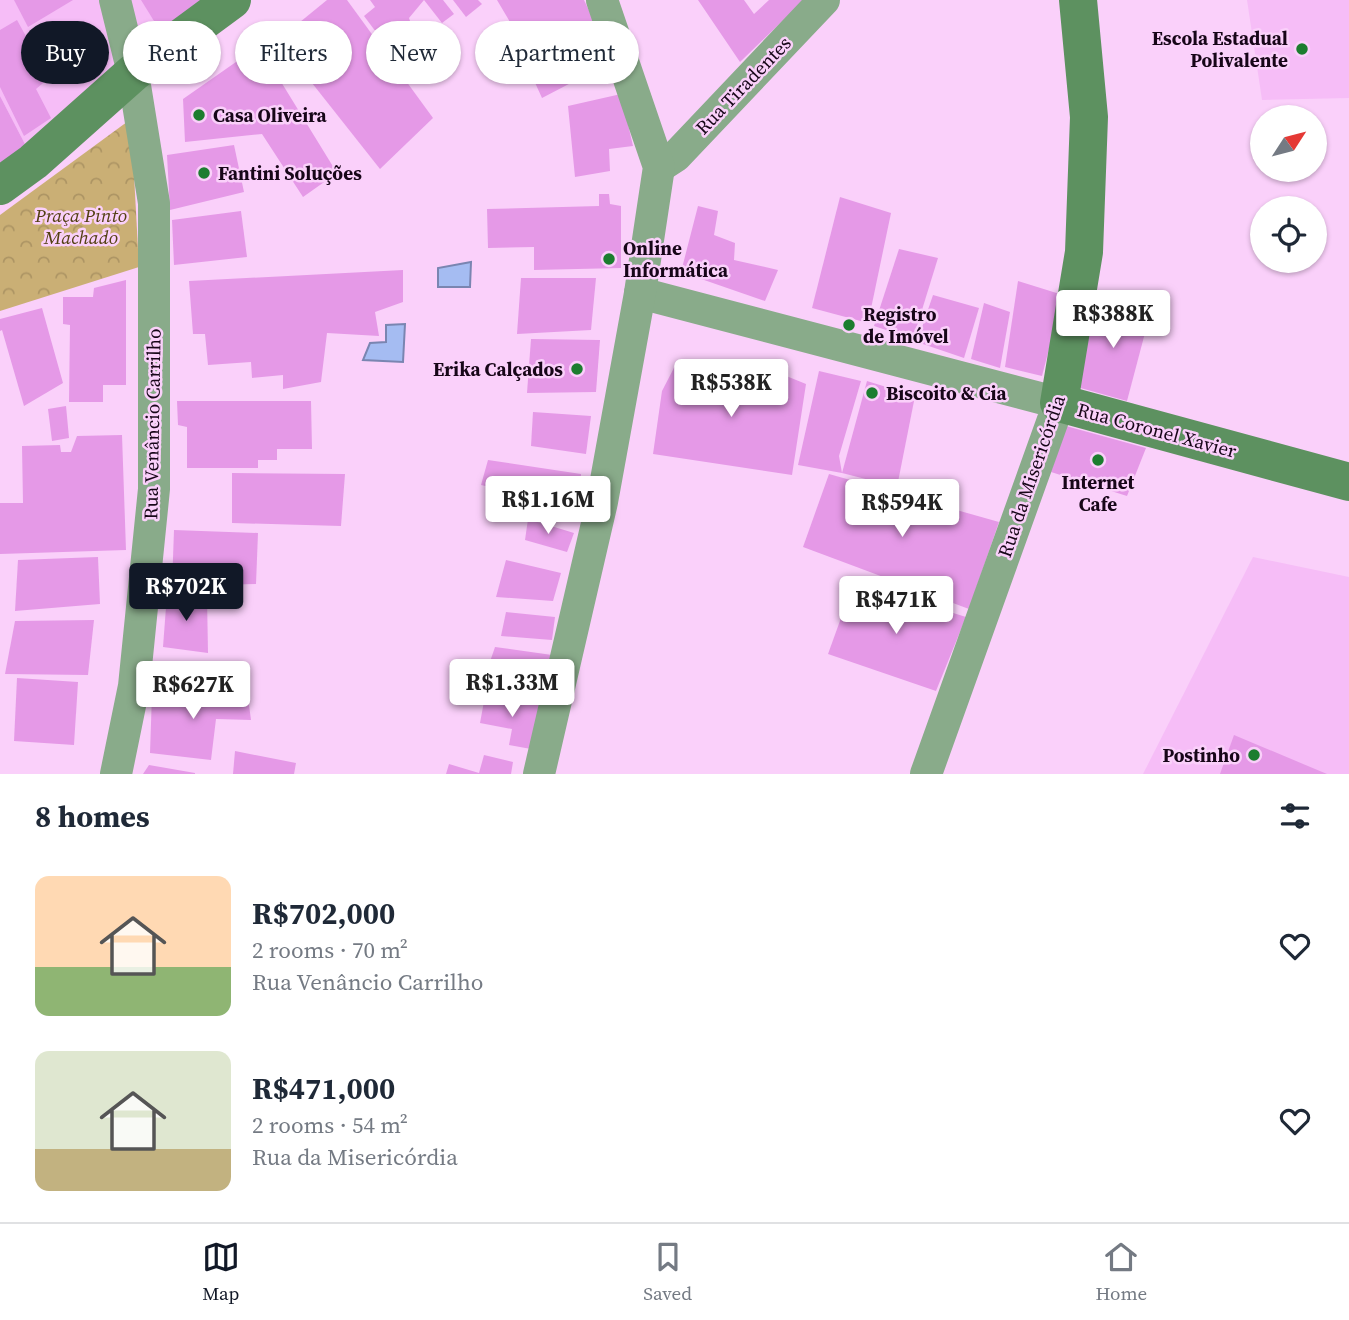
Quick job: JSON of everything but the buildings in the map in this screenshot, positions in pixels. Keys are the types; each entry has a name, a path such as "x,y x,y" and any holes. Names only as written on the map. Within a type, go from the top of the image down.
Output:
{"street":[{"name":"Rua Venâncio Carrilho","path":"115,0 123,32"},
{"path":"204,21 233,0"},
{"path":"539,774 602,502 640,293 659,167 602,0"},
{"name":"Rua Tiradentes","path":"659,167 676,156 824,0"},
{"name":"Rua da Misericórdia","path":"926,774 1059,403 1084,252 1089,117 1078,0"},
{"path":"0,187 33,162 123,82"},
{"name":"Rua Venâncio Carrilho","path":"116,774 134,686 154,489 153,203 135,84"},
{"name":"Rua Coronel Xavier","path":"640,293 1349,482"}],"shaded area":[{"path":"0,0 223,0 195,21 123,21 123,76 27,148 0,96"},
{"name":"Escola Estadual Polivalente","path":"1247,0 1349,0 1349,98 1262,100"},
{"path":"1253,557 1349,577 1349,774 1143,774"}],"green space":[{"name":"Praça Pinto Machado","path":"131,119 139,267 0,311 0,215"}],"water":[{"path":"471,262 470,287 438,287 438,268"},
{"path":"405,324 403,362 363,360 370,343 386,342 386,325"}],"place":[{"name":"Escola Estadual Polivalente","path":"1302,49"},
{"name":"Casa Oliveira","path":"199,115"},
{"name":"Fantini Soluções","path":"204,173"},
{"name":"Online Informática","path":"609,259"},
{"name":"Registro de Imóvel","path":"849,325"},
{"name":"Erika Calçados","path":"577,369"},
{"name":"Biscoito & Cia","path":"872,393"},
{"name":"Internet Cafe","path":"1098,460"},
{"name":"Postinho","path":"1254,755"}]}
